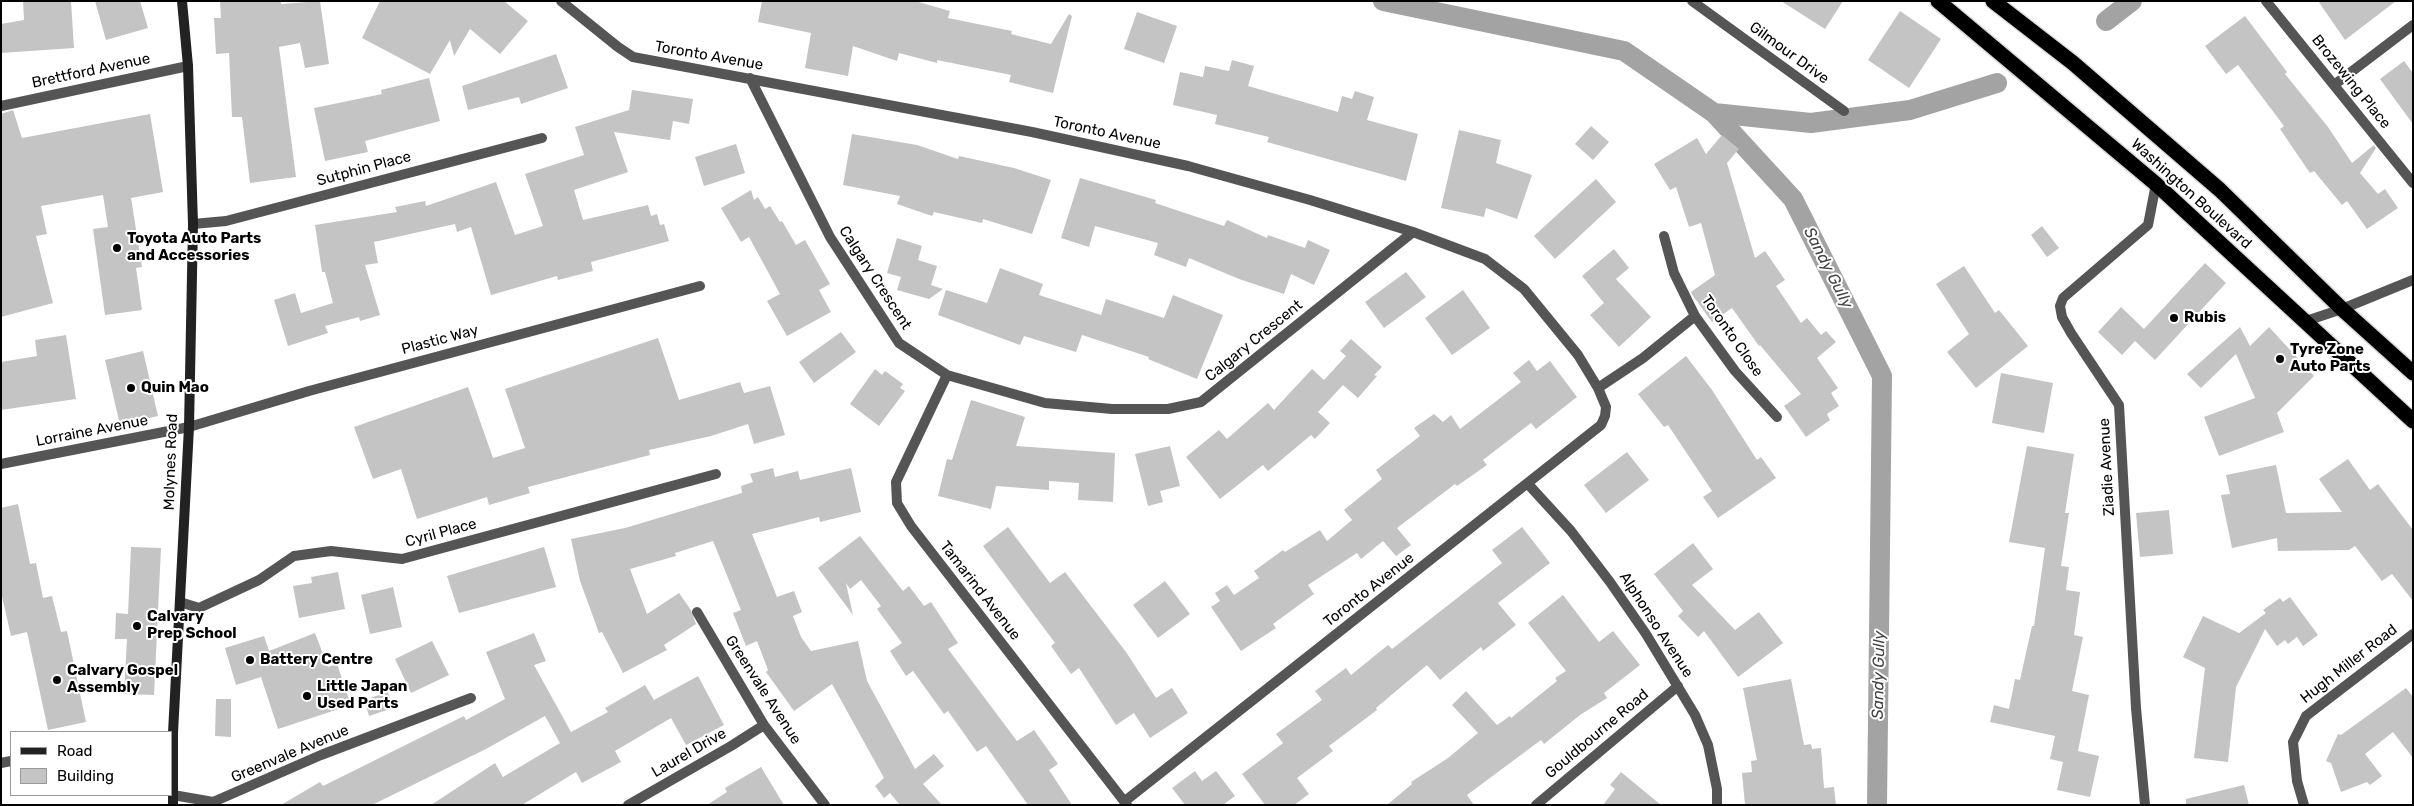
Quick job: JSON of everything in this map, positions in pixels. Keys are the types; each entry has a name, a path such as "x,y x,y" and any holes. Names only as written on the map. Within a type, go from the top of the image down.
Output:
{"highway":[{"name":"Washington Boulevard","path":"1938,1 2156,184 2303,322 2413,421"},
{"name":"Washington Boulevard","path":"1993,1 2073,63 2220,190 2342,309 2413,373"}],"main road":[{"name":"Molynes Road","path":"173,800 172,733 189,427 193,224 188,66 182,1"}],"street":[{"name":"Toronto Avenue","path":"561,1 633,57 1032,132 1188,166 1310,200 1413,232 1485,258 1524,289 1578,355 1598,388 1606,407 1605,416 1601,424 1126,803"},
{"name":"Gilmour Drive","path":"1692,1 1844,111"},
{"name":"Brozewing Place","path":"2266,1 2413,183"},
{"path":"2334,85 2413,25"},
{"name":"Brettford Avenue","path":"1,106 188,66"},
{"name":"Calgary Crescent","path":"750,78 830,237 899,344 947,375 1044,403 1112,409 1168,409 1201,402 1413,232"},
{"name":"Sutphin Place","path":"193,224 226,221 542,138"},
{"name":"Ziadie Avenue","path":"2145,805 2136,708 2119,405 2071,333 2062,316 2060,306 2063,298 2148,225 2156,184"},
{"name":"Toronto Close","path":"1664,236 1674,273 1695,316 1734,371 1777,417"},
{"path":"2303,322 2342,309 2413,280"},
{"name":"Plastic Way","path":"189,427 310,391 700,286"},
{"path":"1598,388 1643,358 1695,316"},
{"name":"Tamarind Avenue","path":"947,375 896,482 897,503 910,526 1126,803"},
{"name":"Lorraine Avenue","path":"1,464 189,427"},
{"name":"Cyril Place","path":"180,602 199,608 259,580 294,556 331,551 402,559 716,474"},
{"name":"Alphonso Avenue","path":"1528,484 1571,531 1610,582 1678,686 1695,715 1708,745 1717,790 1717,805"},
{"name":"Greenvale Avenue","path":"697,612 764,725 825,805"},
{"name":"Hugh Miller Road","path":"2304,805 2297,781 2293,742 2306,716 2413,634"},
{"name":"Gouldbourne Road","path":"1536,805 1678,686"},
{"name":"Greenvale Avenue","path":"173,800 213,802 321,756 471,698"},
{"name":"Laurel Drive","path":"628,805 764,725"}],"building":[{"path":"23,1 71,1 74,48 1,53 1,24 24,20"},
{"path":"95,1 140,1 148,28 106,40"},
{"path":"220,1 281,1 281,4 320,1 329,64 305,68 300,43 279,47 296,177 250,183 242,117 232,117 229,53 216,54 214,18 221,18"},
{"path":"380,1 504,1 528,21 500,54 470,29 454,56 450,40 430,74 362,38"},
{"path":"762,1 915,1 950,11 948,18 1012,31 1011,34 1051,44 1069,14 1072,16 1053,93 1009,82 1011,75 937,60 937,63 899,53 897,61 853,46 848,76 805,68 811,33 758,22"},
{"path":"1781,1 1843,1 1825,29"},
{"path":"2318,1 2396,1 2345,40"},
{"path":"1900,11 1941,39 1909,88 1868,60"},
{"path":"1137,12 1177,26 1164,63 1124,49"},
{"path":"2245,16 2287,72 2285,74 2328,127 2352,163 2374,145 2376,148 2360,173 2378,194 2385,189 2398,208 2367,229 2347,201 2342,205 2314,171 2310,173 2280,129 2284,126 2238,65 2226,74 2205,46"},
{"path":"556,54 568,88 521,104 519,97 468,110 462,86"},
{"path":"1232,60 1254,66 1248,86 1338,112 1342,96 1352,99 1355,91 1374,97 1367,120 1418,134 1406,181 1267,142 1269,137 1215,124 1217,115 1173,105 1180,72 1203,77 1205,66 1229,71"},
{"path":"2404,61 2413,73 2413,124 2380,79"},
{"path":"429,78 440,121 365,141 368,152 325,161 314,108 382,94 381,90"},
{"path":"632,90 693,99 689,124 673,121 670,140 614,132 628,172 574,190 583,220 648,205 651,216 657,214 660,225 664,224 669,241 591,262 593,271 558,280 557,276 491,295 471,227 457,232 455,224 374,242 378,263 365,265 380,315 360,321 359,317 325,326 328,333 288,346 274,300 295,293 301,313 333,303 325,272 322,272 315,225 397,212 395,207 425,201 426,206 496,182 515,235 543,226 525,174 584,155 575,127 629,110"},
{"path":"13,110 22,138 150,114 163,192 131,198 142,267 136,268 142,310 105,315 93,229 108,227 103,195 41,206 47,234 36,236 53,303 1,317 1,114"},
{"path":"1591,126 1609,142 1593,160 1575,144"},
{"path":"1459,130 1501,140 1496,163 1532,175 1517,219 1486,208 1484,217 1441,208"},
{"path":"852,134 917,145 958,159 959,156 1014,168 1051,180 1032,234 983,219 982,223 934,212 932,216 897,204 900,196 843,185"},
{"path":"1722,135 1739,149 1727,163 1755,258 1765,251 1785,280 1776,286 1801,323 1807,318 1821,335 1826,331 1836,342 1817,358 1838,388 1831,393 1839,406 1827,414 1830,420 1806,437 1784,406 1801,394 1759,346 1732,308 1712,322 1693,296 1691,292 1715,275 1701,223 1689,227 1676,187 1670,190 1654,164 1697,138 1706,154"},
{"path":"736,144 745,173 704,186 695,157"},
{"path":"1080,178 1156,200 1155,203 1224,226 1227,220 1267,238 1268,235 1305,248 1308,240 1330,250 1314,285 1291,274 1284,294 1239,279 1189,258 1186,267 1154,255 1158,243 1095,226 1089,247 1061,238"},
{"path":"1596,179 1616,202 1555,259 1534,236"},
{"path":"751,190 754,200 758,197 765,209 770,206 780,222 782,221 796,245 805,240 830,284 819,290 831,312 787,336 767,301 780,294 749,237 741,242 721,208"},
{"path":"2042,226 2059,248 2047,257 2031,235"},
{"path":"897,238 922,246 918,260 937,266 931,285 943,289 929,299 897,290 901,277 887,273"},
{"path":"1614,249 1629,268 1616,279 1651,317 1619,347 1590,315 1604,303 1582,276"},
{"name":"Rubis","path":"2205,263 2226,283 2155,360 2135,341 2122,355 2098,332 2121,307 2144,329"},
{"path":"1964,266 1995,313 1999,310 2028,346 1976,388 1947,352 1969,334 1936,284"},
{"path":"1000,268 1043,284 1039,295 1101,315 1106,299 1164,318 1173,295 1223,315 1197,379 1148,359 1149,357 1082,335 1076,352 1024,336 1020,345 938,315 946,290 987,303"},
{"path":"1406,272 1426,297 1384,328 1365,302"},
{"path":"1463,290 1490,328 1452,355 1425,318"},
{"path":"2240,327 2250,346 2269,327 2314,376 2277,413 2284,432 2219,456 2204,417 2255,398 2236,354 2201,388 2187,374"},
{"path":"841,332 856,352 814,383 799,362"},
{"path":"66,335 76,399 1,410 1,362 37,356 35,340"},
{"path":"658,338 679,400 740,382 744,393 770,386 785,435 754,444 748,424 711,436 649,450 650,455 528,487 530,493 489,505 487,497 417,519 401,469 373,479 354,427 468,387 493,458 525,448 505,389"},
{"path":"1351,339 1382,367 1374,375 1377,376 1358,398 1343,385 1318,412 1330,423 1315,439 1311,435 1268,471 1263,465 1220,499 1186,457 1219,430 1227,439 1268,403 1274,410 1312,369 1324,380 1346,356 1340,351"},
{"name":"Quin Mao","path":"143,351 158,416 120,425 105,360"},
{"path":"1686,356 1712,390 1757,460 1761,457 1776,478 1718,518 1703,497 1712,491 1668,425 1664,427 1638,394"},
{"path":"1529,360 1537,371 1550,361 1577,397 1536,429 1531,423 1483,460 1487,465 1457,486 1455,484 1397,528 1411,545 1396,556 1383,541 1361,559 1357,553 1308,585 1314,594 1273,624 1276,628 1241,651 1211,607 1220,601 1215,593 1227,585 1234,595 1259,578 1254,571 1283,550 1285,552 1320,530 1327,541 1352,520 1344,510 1382,479 1376,470 1420,436 1414,428 1434,414 1443,422 1451,415 1460,429 1521,382 1513,373"},
{"path":"875,369 882,375 885,371 903,384 900,388 905,391 879,426 850,404"},
{"path":"2001,373 2053,383 2044,433 1992,423"},
{"path":"971,400 1025,417 1016,446 1115,453 1113,502 1078,500 1079,483 1049,481 1049,490 996,486 991,509 938,496 947,459 952,460"},
{"path":"1170,446 1180,486 1160,491 1163,502 1148,506 1135,454"},
{"path":"2027,446 2074,454 2065,513 2069,513 2061,566 2069,567 2066,590 2080,592 2074,635 2083,637 2072,691 2089,695 2078,751 2099,756 2090,797 2057,790 2063,762 2050,759 2055,736 1990,722 1994,705 2009,709 2015,679 2020,680 2032,626 2034,626 2045,548 2009,542"},
{"path":"1627,452 1649,480 1606,513 1584,485"},
{"path":"2348,459 2370,490 2378,484 2413,530 2413,601 2392,574 2382,581 2355,546 2349,550 2278,551 2277,538 2232,548 2221,495 2230,494 2226,475 2276,465 2286,513 2342,512 2319,479"},
{"path":"773,468 775,477 798,471 800,480 851,468 861,512 820,522 819,517 752,534 777,597 794,591 802,612 793,616 801,637 811,651 858,641 867,681 915,769 934,754 944,766 923,784 942,805 900,805 890,793 884,798 875,786 884,778 832,684 794,711 766,672 768,670 757,641 746,646 733,613 741,610 713,541 675,553 676,556 630,569 647,614 679,593 691,610 696,624 664,645 667,650 623,673 602,632 599,633 580,581 571,539 625,528 742,493 741,486 753,482 750,474"},
{"path":"18,504 30,564 36,563 43,598 52,596 61,632 67,631 86,722 48,730 27,632 11,636 1,592 1,508"},
{"path":"2169,510 2173,554 2140,557 2136,513"},
{"path":"1008,527 1050,583 1065,572 1126,652 1156,698 1172,688 1188,713 1150,738 1134,713 1116,725 1079,668 1071,674 1051,646 1055,643 983,546"},
{"path":"1522,527 1550,563 1498,603 1516,625 1483,651 1481,647 1440,680 1427,665 1376,708 1377,710 1329,746 1333,751 1297,778 1309,794 1294,805 1265,805 1242,774 1283,743 1276,734 1322,700 1315,691 1346,668 1351,675 1388,645 1392,649 1502,563 1492,550"},
{"path":"860,536 903,591 909,586 924,606 931,602 958,643 948,649 1017,741 1034,730 1058,764 1049,770 1072,805 1028,805 986,746 977,752 948,711 944,714 913,671 906,676 890,651 902,643 877,609 881,606 861,580 850,589 846,583 853,615 818,568"},
{"path":"1693,543 1713,569 1692,585 1735,630 1759,612 1783,643 1738,677 1704,631 1698,637 1678,616 1683,611 1654,574"},
{"name":"Calvary Prep School","path":"131,547 161,548 154,695 124,694 127,639 115,639 116,613 128,614"},
{"path":"544,547 556,587 459,613 447,576"},
{"path":"338,572 345,609 299,618 293,586 312,583 311,577"},
{"path":"1165,581 1190,614 1158,638 1133,605"},
{"path":"393,587 402,627 370,634 361,595"},
{"path":"1563,595 1599,642 1613,631 1640,665 1604,693 1607,698 1580,715 1544,744 1541,740 1467,795 1474,805 1387,805 1412,784 1411,782 1448,758 1478,733 1452,705 1466,691 1497,725 1510,716 1511,718 1557,681 1555,678 1566,671 1528,623"},
{"path":"2290,597 2318,635 2303,646 2297,637 2288,644 2285,640 2277,646 2265,629 2236,687 2228,762 2194,758 2205,668 2183,657 2203,616 2239,633 2266,613 2263,610 2280,598 2283,602"},
{"path":"315,633 328,667 337,664 351,705 278,729 261,677 236,685 225,648 264,636 269,651"},
{"path":"534,633 546,661 534,665 571,732 608,712 605,708 645,685 654,700 698,676 724,725 686,745 671,718 615,751 621,762 582,783 576,772 522,805 431,805 495,763 503,777 560,743 545,716 486,749 372,805 281,805 320,782 323,786 464,716 466,720 505,699 486,652"},
{"path":"432,641 449,675 411,693 395,659"},
{"path":"1791,679 1804,745 1811,744 1812,749 1821,748 1824,788 1834,787 1836,805 1745,805 1742,773 1752,772 1751,761 1757,760 1743,688"},
{"path":"2406,688 2413,697 2413,758 2393,732 2365,754 2382,776 2370,785 2367,782 2341,792 2331,763 2326,761 2338,734 2341,735"},
{"path":"388,692 393,708 369,716 364,700"},
{"path":"216,699 231,699 231,737 215,736"},
{"path":"761,767 784,805 707,805 727,792 725,788"},
{"path":"1195,771 1202,781 1216,771 1235,796 1223,805 1185,805 1172,788"},
{"path":"1621,772 1661,805 1603,805 1615,789 1610,785"},
{"path":"2244,785 2249,805 2186,805 2186,799"}],"waterway":[{"name":"Sandy Gully","path":"1383,1 1624,51 1714,113 1793,199 1882,376 1877,805"},
{"path":"2106,21 2132,1"},
{"path":"1714,113 1811,123 1910,110 1997,83"}],"place":[{"name":"Toyota Auto Parts and Accessories","path":"117,248"},
{"name":"Rubis","path":"2174,318"},
{"name":"Tyre Zone Auto Parts","path":"2280,359"},
{"name":"Quin Mao","path":"131,388"},
{"name":"Calvary Prep School","path":"137,626"},
{"name":"Battery Centre","path":"250,660"},
{"name":"Calvary Gospel Assembly","path":"57,680"},
{"name":"Little Japan Used Parts","path":"307,696"}]}
